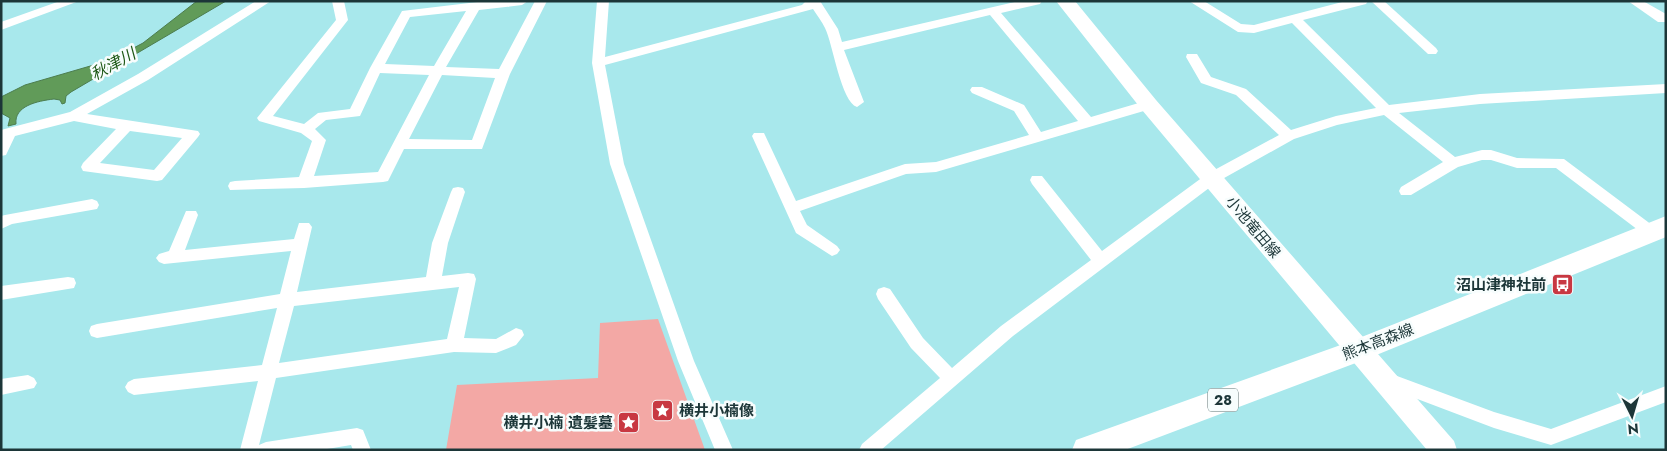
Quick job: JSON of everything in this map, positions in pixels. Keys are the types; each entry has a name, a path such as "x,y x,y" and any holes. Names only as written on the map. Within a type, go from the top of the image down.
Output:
{"main road":[{"name":"小池竜田線","path":"1065,1 1149,105 1444,450"},
{"name":"熊本高森線","path":"1087,450 1358,350 1661,229"}],"street":[{"path":"1,26 73,1"},
{"path":"1,151 5,134 74,116 143,77 265,1"},
{"path":"304,183 319,140 306,128 264,118 342,20 338,1"},
{"path":"416,13 423,1"},
{"path":"306,128 323,116 355,113 376,68 406,14 522,1"},
{"path":"399,144 477,145 503,74 541,1"},
{"path":"603,1 598,63 617,164 686,361 724,450"},
{"path":"598,63 789,7 806,8 814,1 832,29 842,68 857,102"},
{"path":"838,47 1036,1"},
{"path":"1195,1 1238,28 1254,29 1296,20 1362,1"},
{"path":"1377,1 1432,51"},
{"path":"1634,1 1662,19 1666,18"},
{"path":"235,186 383,178 438,70 476,6"},
{"path":"994,12 1088,123"},
{"path":"1296,20 1386,110 1453,163"},
{"path":"1192,57 1206,80 1241,92 1289,136"},
{"path":"376,68 503,74"},
{"path":"868,450 1006,331 1212,178 1289,136 1336,121 1386,110 1480,99 1666,88"},
{"path":"977,90 1020,108 1037,137"},
{"path":"792,208 905,169 936,167 1149,105"},
{"path":"74,116 127,126 193,134 156,176 88,167 127,126"},
{"path":"759,136 801,229 832,250"},
{"path":"1406,192 1453,163 1482,155 1491,155 1517,163 1559,163 1661,229"},
{"path":"1037,180 1101,261"},
{"path":"433,282 440,244 458,192"},
{"path":"1,223 10,219 92,205"},
{"path":"191,215 169,257 300,244"},
{"path":"249,450 304,227"},
{"path":"97,331 287,300 468,278 454,345"},
{"path":"1,293 68,283"},
{"path":"884,294 917,343 951,378"},
{"path":"134,387 268,372 454,345 500,346 510,342 516,335"},
{"path":"1386,380 1494,420 1551,438 1666,394"},
{"path":"1,387 28,383"},
{"path":"266,450 357,436 362,450"}],"shaded area":[{"path":"658,319 705,450 446,450 457,385 598,378 600,323"}],"water":[{"name":"秋津川","path":"197,1 226,1 71,92 66,96 65,103 62,104 60,100 54,99 34,103 19,113 16,118 16,124 8,126 10,118 1,113 1,97 25,85 111,60 143,43"}],"place":[{"name":"沼山津神社前","path":"1562,285"},
{"name":"横井小楠像","path":"663,411"},
{"name":"横井小楠 遺髪墓","path":"629,423"}]}
